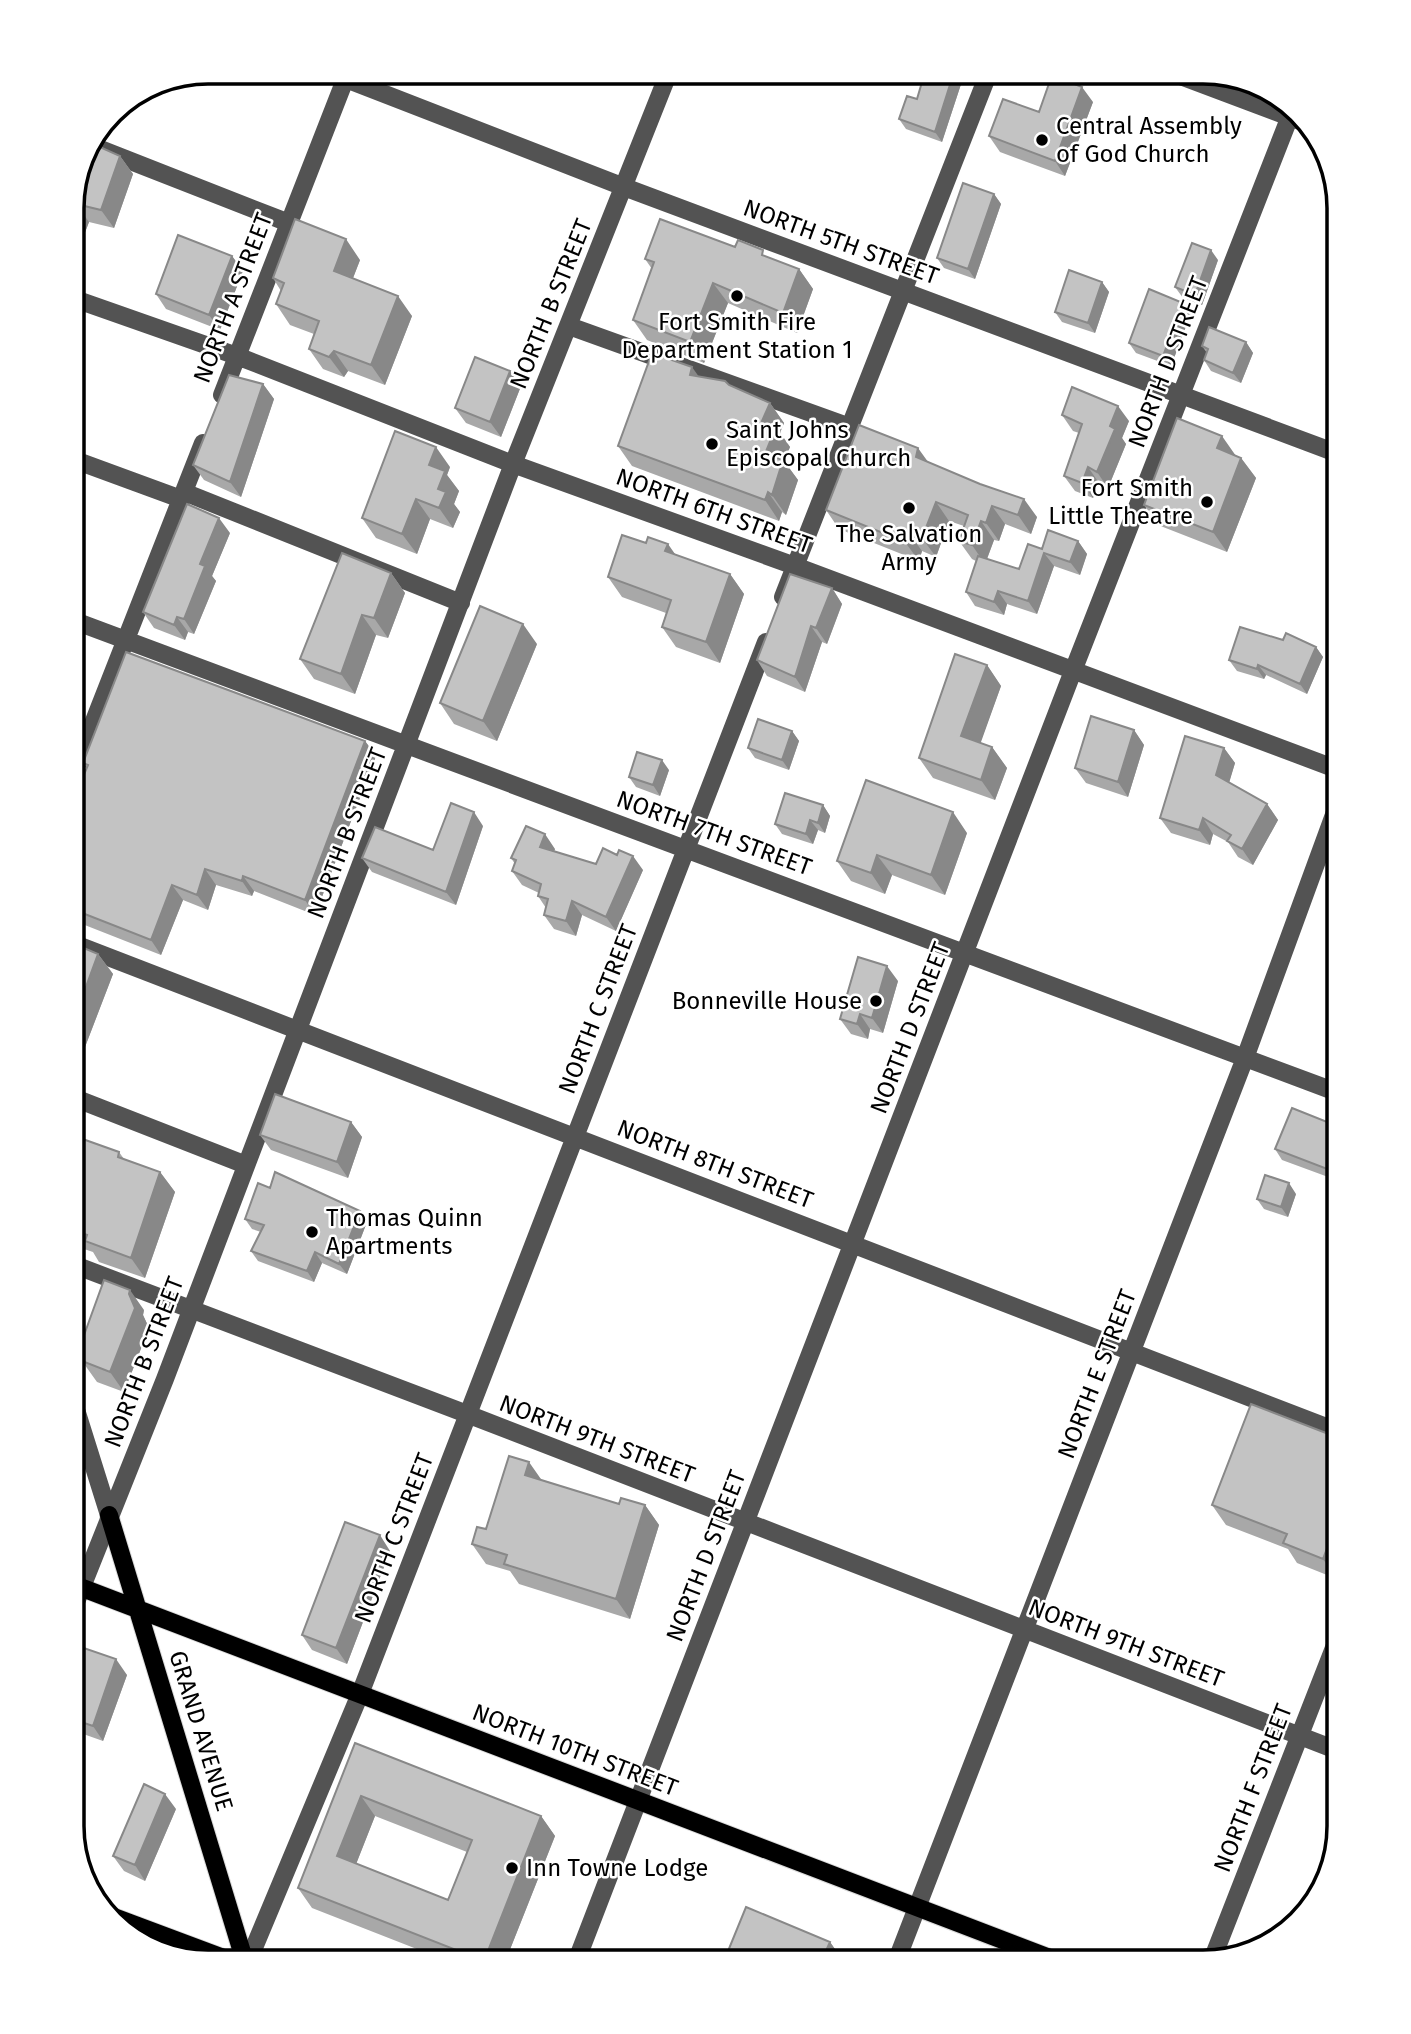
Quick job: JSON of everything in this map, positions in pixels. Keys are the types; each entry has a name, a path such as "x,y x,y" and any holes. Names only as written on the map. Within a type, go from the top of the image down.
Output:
{"main road":[{"name":"GRAND AVENUE","path":"109,1515 242,1950"},
{"name":"NORTH 10TH STREET","path":"84,1589 1028,1950"},
{"path":"133,1924 202,1950"}],"street":[{"name":"NORTH A STREET","path":"84,746 343,84"},
{"name":"NORTH 5TH STREET","path":"369,84 624,187 1327,449"},
{"name":"NORTH B STREET","path":"84,1570 191,1310 513,464 664,84"},
{"name":"NORTH C STREET","path":"251,1950 360,1694 795,566 984,84"},
{"path":"1203,84 1280,112"},
{"name":"NORTH D STREET","path":"581,1950 1073,670 1181,394 1293,122"},
{"path":"100,149 289,223"},
{"name":"NORTH 6TH STREET","path":"84,302 237,356 513,464 795,566 1327,765"},
{"path":"569,326 850,427"},
{"path":"84,462 182,496 461,603"},
{"name":"NORTH 7TH STREET","path":"84,625 1327,1089"},
{"name":"NORTH E STREET","path":"901,1950 1245,1058 1327,834"},
{"name":"NORTH 8TH STREET","path":"84,948 1327,1427"},
{"path":"84,1102 246,1165"},
{"name":"NORTH 9TH STREET","path":"84,1269 1327,1746"},
{"path":"84,1435 109,1515"},
{"name":"NORTH F STREET","path":"1216,1949 1327,1666"}],"building":[{"path":"921,84 950,84 935,132 899,119 907,96 917,99"},
{"path":"1049,84 1074,84 1082,87 1055,161 989,136 1003,99 1039,112"},
{"path":"100,147 120,156 101,210 84,206 86,184"},
{"path":"963,183 994,194 968,269 937,258"},
{"path":"295,219 346,239 334,271 398,296 371,365 334,351 329,357 309,349 319,321 276,304 284,283 273,278"},
{"name":"Fort Smith Fire Department Station 1","path":"660,219 735,247 738,240 763,250 762,255 799,269 783,313 713,283 690,342 633,320 654,262 645,259"},
{"path":"178,235 232,256 209,315 156,294"},
{"path":"1192,243 1211,250 1195,295 1175,287"},
{"path":"1069,270 1102,282 1088,323 1055,312"},
{"path":"1149,289 1183,303 1163,356 1129,343"},
{"path":"1209,327 1246,342 1233,373 1204,360 1208,349 1202,346"},
{"name":"Saint Johns Episcopal Church","path":"652,353 692,367 690,375 725,381 770,403 762,421 776,427 765,454 783,460 772,495 768,492 765,500 618,446"},
{"path":"475,357 510,371 490,422 455,408"},
{"path":"229,375 263,384 230,482 193,465"},
{"path":"1072,387 1118,406 1110,426 1115,429 1097,472 1088,467 1082,483 1064,476 1082,424 1062,415"},
{"name":"Fort Smith Little Theatre","path":"1177,418 1222,436 1217,448 1241,458 1213,532 1144,505"},
{"name":"The Salvation Army","path":"859,425 918,448 916,457 1024,499 1018,515 992,506 986,523 981,521 972,545 959,541 968,515 936,502 922,538 908,532 905,542 826,510"},
{"path":"395,431 436,447 429,465 445,471 438,489 446,492 439,508 416,499 402,534 362,518"},
{"path":"187,504 219,518 200,564 205,566 184,619 177,617 174,625 143,612"},
{"path":"1048,530 1078,541 1070,562 1044,553 1028,601 998,591 994,602 966,592 978,556 1019,569 1028,544 1042,549"},
{"path":"622,535 646,543 648,537 668,544 665,551 730,574 706,642 662,627 671,600 608,577"},
{"path":"342,553 391,573 374,618 362,615 341,674 300,659"},
{"path":"790,574 832,588 816,628 811,626 795,677 757,660"},
{"path":"480,606 523,624 483,721 440,703"},
{"path":"1240,627 1283,640 1286,633 1316,647 1300,684 1258,665 1257,669 1229,660"},
{"path":"126,652 365,741 305,900 243,876 242,881 205,869 197,895 172,885 151,940 84,914 84,774 88,765 84,760"},
{"path":"955,654 987,665 961,736 992,747 981,780 919,758"},
{"path":"1091,716 1134,730 1118,782 1075,768"},
{"path":"758,719 792,731 782,760 748,748"},
{"path":"1185,736 1224,748 1216,775 1267,804 1242,849 1227,841 1231,835 1203,818 1199,830 1160,818"},
{"path":"637,752 662,760 653,785 629,777"},
{"path":"866,780 953,812 931,875 877,855 871,873 837,861"},
{"path":"785,793 823,805 818,823 810,820 806,834 775,824"},
{"path":"451,803 474,812 446,892 362,858 375,827 433,850"},
{"path":"526,826 545,834 540,847 596,864 603,848 617,855 619,850 633,856 606,917 572,901 566,921 544,915 548,899 538,896 541,884 512,871 516,860 511,858"},
{"path":"84,948 98,954 84,992"},
{"path":"858,957 887,966 872,1018 860,1014 857,1024 840,1019"},
{"path":"275,1094 351,1122 337,1162 260,1135"},
{"path":"1292,1108 1327,1122 1327,1169 1275,1149"},
{"path":"84,1140 119,1152 118,1157 160,1172 131,1258 85,1241 87,1235 84,1234"},
{"name":"Thomas Quinn Apartments","path":"275,1172 360,1211 339,1264 315,1252 307,1271 251,1251 264,1225 245,1219 258,1183 270,1188"},
{"path":"1265,1175 1289,1183 1281,1207 1257,1199"},
{"path":"104,1280 130,1290 135,1308 110,1372 84,1362 84,1335"},
{"path":"1251,1404 1327,1433 1327,1548 1323,1559 1283,1543 1287,1534 1212,1505"},
{"path":"509,1456 529,1462 525,1475 619,1504 621,1498 645,1505 616,1599 504,1564 507,1555 472,1544 477,1527 486,1529"},
{"path":"345,1522 380,1535 336,1648 302,1635"},
{"path":"84,1648 116,1659 93,1726 84,1723"},
{"name":"Inn Towne Lodge","path":"355,1743 541,1816 488,1950 456,1950 298,1888","holes":["361,1796 472,1840 448,1900 337,1856"]},
{"path":"144,1784 165,1794 135,1865 113,1856"},
{"path":"746,1907 830,1942 826,1950 728,1950"}],"place":[{"name":"Central Assembly of God Church","path":"1042,140"},
{"name":"Fort Smith Fire Department Station 1","path":"737,296"},
{"name":"Saint Johns Episcopal Church","path":"712,444"},
{"name":"Fort Smith Little Theatre","path":"1207,502"},
{"name":"The Salvation Army","path":"909,508"},
{"name":"Bonneville House","path":"876,1001"},
{"name":"Thomas Quinn Apartments","path":"312,1232"},
{"name":"Inn Towne Lodge","path":"512,1868"}]}
